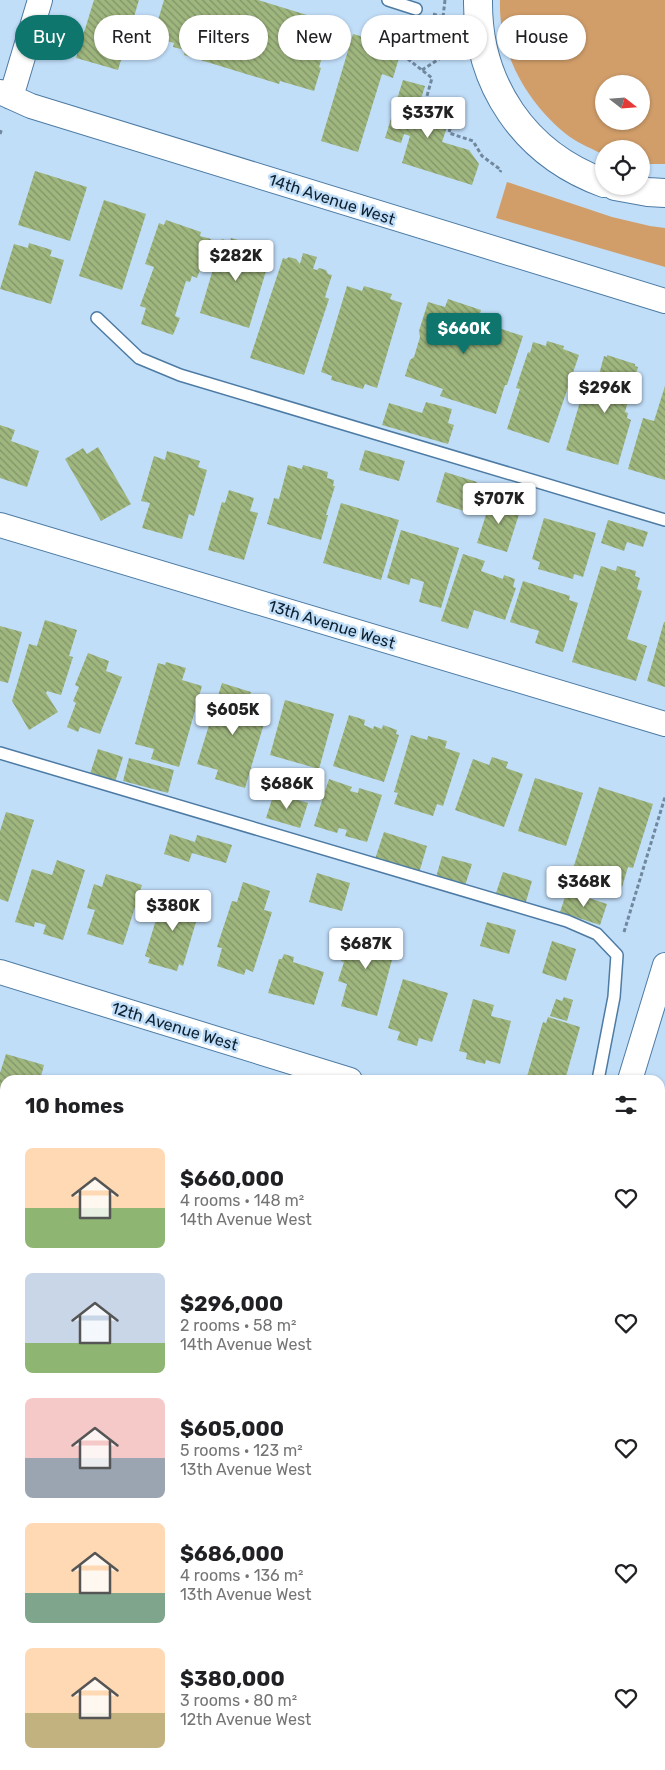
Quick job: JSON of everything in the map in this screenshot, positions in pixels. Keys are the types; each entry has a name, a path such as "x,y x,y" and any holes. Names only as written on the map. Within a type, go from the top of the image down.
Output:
{"main road":[{"path":"478,0 479,29 486,62 499,94 512,115 544,150 595,179"},
{"path":"650,184 665,182"},
{"path":"650,191 665,193"},
{"path":"641,195 665,201"}],"street":[{"path":"6,94 40,0"},
{"name":"14th Avenue West","path":"6,94 31,106 665,301"},
{"name":"13th Avenue West","path":"0,525 665,724"},
{"path":"632,1075 665,965"},
{"name":"12th Avenue West","path":"0,972 334,1075"}],"lane":[{"path":"388,0 416,9"},
{"path":"97,318 139,358 180,375 665,520"},
{"path":"0,753 567,921 597,934 617,956 614,997 599,1075"}],"path":[{"path":"443,15 445,0"},
{"path":"409,60 432,78 425,103 454,112 448,133 473,141 482,156 501,170 500,172"},
{"path":"422,70 438,60"},
{"path":"0,134 2,128"},
{"path":"622,937 665,797"}],"shaded area":[{"path":"500,0 665,0 665,164 650,164 650,140 595,140 595,150 574,140 541,110 518,76 511,60 586,60 586,15 501,15"},
{"path":"507,182 612,217 665,228 665,267 496,218"}],"building":[{"path":"94,0 139,0 134,15 94,15 94,60 121,60 118,70 83,60 84,32"},
{"path":"164,0 258,0 307,15 278,15 278,60 321,60 319,67 321,68 314,91 280,81 279,84 200,60 268,60 268,15 179,15 179,48 173,47 174,43 169,42 169,15 160,15"},
{"path":"353,34 361,36 361,60 398,60 393,78 382,74 358,152 321,141 345,60 351,60"},
{"path":"403,80 425,86 417,112 449,121 442,142 469,150 479,164 472,185 402,163 410,136 404,134 401,143 385,138"},
{"path":"35,171 87,187 70,241 18,225"},
{"path":"104,200 146,214 122,290 79,276"},
{"path":"166,220 201,232 200,236 211,239 197,278 192,276 190,282 186,281 175,316 180,318 173,335 141,324 146,308 140,306 154,267 145,264 159,223 164,225"},
{"path":"231,238 263,247 262,251 271,254 249,328 200,313 222,239 230,242"},
{"path":"29,243 52,250 50,256 64,260 51,304 0,289 14,244 28,248"},
{"path":"303,253 317,257 313,269 326,270 328,274 332,275 325,297 329,299 304,375 250,358 283,258 296,259 300,264"},
{"path":"347,286 362,291 364,286 392,294 390,299 402,303 377,388 365,384 363,389 331,380 332,376 321,372"},
{"path":"448,299 481,310 479,317 496,322 495,327 523,336 496,414 440,396 443,389 405,376 410,360 414,357 420,337 419,331 428,302 445,307"},
{"path":"547,341 564,346 563,349 579,355 549,443 507,429 520,389 516,388 528,352 530,353 533,342 546,346"},
{"path":"607,355 635,364 638,367 625,412 628,413 627,418 631,420 618,465 566,450 581,398 592,401 604,356 607,357"},
{"path":"665,386 665,480 628,469 643,418 654,421"},
{"path":"426,402 452,409 448,423 454,425 448,444 382,425 389,403 422,413"},
{"path":"0,425 15,430 11,441 39,451 27,487 0,478"},
{"path":"98,447 131,504 101,521 65,459 83,448 87,454"},
{"path":"365,450 405,461 399,481 359,470"},
{"path":"167,451 200,461 198,467 207,470 194,516 189,514 182,539 142,528 150,503 141,501 154,456 165,460"},
{"path":"288,465 302,469 303,465 328,472 327,478 334,480 333,486 335,486 321,540 267,524 274,498 279,499"},
{"path":"445,472 477,482 467,512 436,502"},
{"path":"229,490 254,498 250,511 258,513 244,560 208,550 222,502 225,503"},
{"path":"491,499 521,508 507,552 477,543"},
{"path":"341,503 399,520 381,580 323,563"},
{"path":"544,518 596,533 583,577 574,574 573,579 538,569 540,562 532,559"},
{"path":"608,520 648,532 643,547 627,542 624,551 601,543"},
{"path":"401,530 459,548 441,608 419,602 424,582 411,578 409,585 387,578"},
{"path":"463,554 485,561 481,571 503,579 504,575 515,579 513,587 516,588 505,620 474,610 468,629 441,621"},
{"path":"601,566 616,571 617,566 636,571 635,576 640,578 637,589 642,591 627,639 647,646 636,681 572,662"},
{"path":"523,581 570,596 569,600 578,603 563,652 535,643 539,631 510,622"},
{"path":"45,620 77,630 69,656 73,657 61,695 47,691 46,693 58,712 29,730 12,701 29,644 37,646"},
{"path":"665,622 665,687 647,681"},
{"path":"0,626 22,632 8,683 0,681"},
{"path":"88,653 109,661 106,671 122,677 100,734 80,727 78,732 67,727 76,703 73,701 79,687 75,685"},
{"path":"166,662 186,668 182,680 202,686 179,767 151,759 154,749 135,744 158,663 165,665"},
{"path":"222,683 251,692 247,704 268,710 245,788 215,779 218,770 197,764"},
{"path":"285,700 334,714 319,769 270,755"},
{"path":"349,715 365,720 364,725 373,729 374,726 382,729 383,725 397,730 396,734 399,735 384,782 333,766"},
{"path":"411,735 427,740 428,736 447,741 445,748 460,753 443,806 437,804 433,816 394,804 398,793 394,792"},
{"path":"98,749 123,757 115,782 90,774"},
{"path":"492,757 508,762 506,768 523,774 504,827 455,810 473,759 489,765"},
{"path":"129,758 174,770 168,793 123,781"},
{"path":"535,778 583,793 566,846 518,831"},
{"path":"329,779 352,787 350,791 358,793 359,788 382,795 367,842 345,836 347,830 339,828 337,833 314,826"},
{"path":"599,787 653,804 633,868 628,867 620,894 570,878"},
{"path":"274,793 308,803 300,828 266,818"},
{"path":"6,812 34,820 8,902 0,899 0,831"},
{"path":"384,832 427,846 419,873 375,859"},
{"path":"170,834 195,842 197,835 232,845 226,863 192,853 189,862 164,854"},
{"path":"442,856 472,864 464,889 435,881"},
{"path":"57,860 85,870 63,940 43,934 46,925 35,922 34,927 15,922 32,869 52,875"},
{"path":"503,872 532,881 525,905 495,896"},
{"path":"317,873 350,883 342,911 309,902"},
{"path":"106,874 142,885 123,945 87,934 95,910 87,908 94,884 102,887"},
{"path":"243,882 270,891 264,910 272,912 253,972 246,969 244,975 217,966 222,948 217,947 232,901 237,902"},
{"path":"567,891 607,904 600,925 560,912"},
{"path":"167,892 201,905 183,966 179,964 177,971 148,963 150,958 145,956 162,900 165,901"},
{"path":"487,922 516,930 509,954 480,946"},
{"path":"351,928 397,941 377,1016 341,1006 347,984 338,981 344,962 341,961"},
{"path":"552,941 576,949 566,981 542,973"},
{"path":"284,954 294,957 293,962 324,972 314,1005 268,993 279,959 282,959"},
{"path":"403,979 448,993 432,1042 419,1038 417,1046 397,1040 400,1032 388,1028"},
{"path":"564,997 573,1000 567,1021 550,1016 556,999 562,1001"},
{"path":"473,999 494,1005 491,1016 511,1021 500,1064 486,1060 485,1064 466,1059 467,1053 459,1051"},
{"path":"548,1017 580,1027 566,1075 527,1075 543,1022 546,1023"},
{"path":"6,1054 44,1065 41,1075 0,1075"}]}
